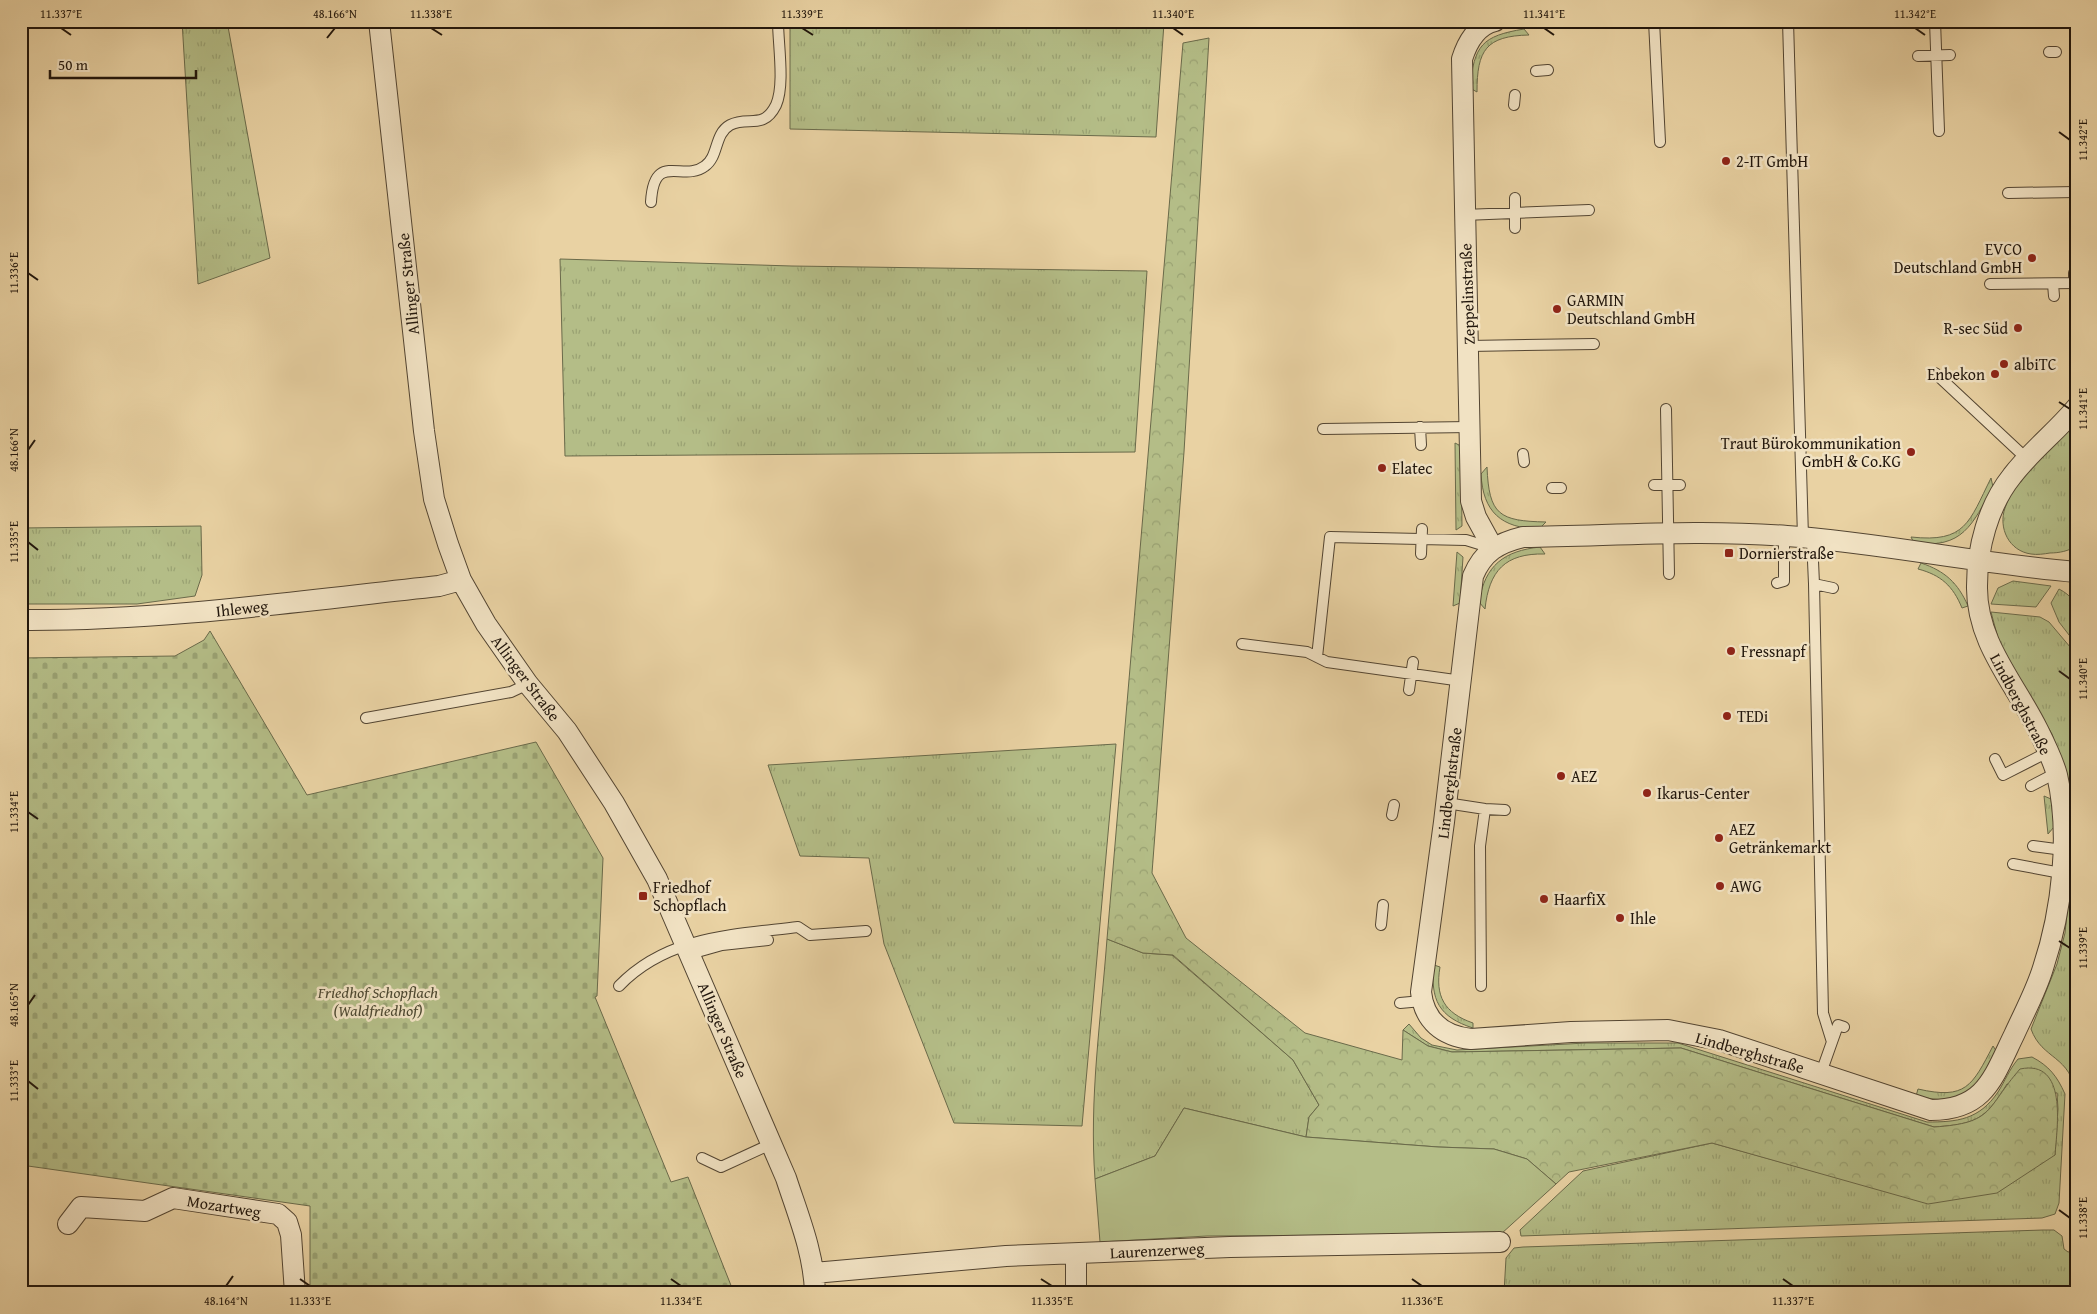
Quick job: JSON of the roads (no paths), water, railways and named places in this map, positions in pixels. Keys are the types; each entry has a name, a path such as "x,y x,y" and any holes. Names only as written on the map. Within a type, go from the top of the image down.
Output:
{"street":[{"name":"Allinger Straße","path":"379,21 424,431 434,499 460,580 486,624 528,684 567,731 614,804 657,880 771,1144 802,1225 815,1283"},
{"name":"Zeppelinstraße","path":"1482,27 1462,59 1464,215 1469,346 1471,501 1476,517 1493,548"},
{"name":"Lindberghstraße","path":"1493,548 1484,556 1473,576 1462,681 1421,992 1422,1001 1433,1023 1459,1038 1471,1039 1571,1032 1668,1030 1719,1040 1931,1110 1946,1110 1964,1105 1977,1098 1987,1086 2012,1039 2044,968 2052,935 2062,873 2063,850 2062,811 2056,773 2038,730 1994,654 1984,631 1976,589 1978,561 1994,503 2011,476 2076,408"},
{"path":"1493,548 1506,541 1522,537 1729,533 1800,537 2076,572"},
{"name":"Ihleweg","path":"21,620 75,620 212,611 439,586 460,580"},
{"name":"Mozartweg","path":"68,1224 81,1207 145,1210 173,1198 278,1214 287,1222 291,1235 295,1293"},
{"name":"Laurenzerweg","path":"815,1283 1006,1256 1230,1246 1500,1242"},
{"path":"1076,1254 1076,1293"}],"lane":[{"path":"651,202 652,187 657,178 664,172 702,168 711,160 718,139 725,130 737,123 761,121 773,109 779,92 778,21"},
{"path":"1654,21 1661,65 1660,142"},
{"path":"1788,21 1800,537 1814,584 1823,1014 1832,1042"},
{"path":"1935,21 1939,131"},
{"path":"1918,56 1950,55"},
{"path":"1536,71 1548,70"},
{"path":"2008,193 2076,192"},
{"path":"1515,198 1515,228"},
{"path":"1464,215 1589,210"},
{"path":"1990,284 2053,284 2074,280"},
{"path":"2053,284 2054,296"},
{"path":"1469,346 1594,344"},
{"path":"1935,373 2027,459"},
{"path":"1666,409 1669,574"},
{"path":"1420,427 1421,445"},
{"path":"1323,429 1470,428"},
{"path":"1654,485 1680,484"},
{"path":"1421,554 1422,529"},
{"path":"1317,657 1330,537 1466,540 1493,548"},
{"path":"1777,583 1784,581 1800,537"},
{"path":"1814,584 1833,588"},
{"path":"1242,644 1307,652 1327,662 1462,681"},
{"path":"1409,690 1413,662"},
{"path":"366,718 511,692 528,684"},
{"path":"1994,759 2003,775 2048,752"},
{"path":"2032,786 2056,773"},
{"path":"1446,803 1505,810"},
{"path":"1481,986 1480,846 1486,809"},
{"path":"2033,846 2063,850"},
{"path":"2012,864 2062,873"},
{"path":"1381,925 1383,905"},
{"path":"688,949 702,939 798,927 810,935 866,931"},
{"path":"619,986 630,974 652,959 688,949 768,940"},
{"path":"1400,1002 1422,1001"},
{"path":"1821,1073 1838,1025 1844,1027"},
{"path":"702,1158 722,1167 771,1144"}],"place":[{"name":"2-IT GmbH","path":"1726,161"},
{"name":"EVCO Deutschland GmbH","path":"2032,258"},
{"name":"GARMIN Deutschland GmbH","path":"1557,309"},
{"name":"R-sec Süd","path":"2018,328"},
{"name":"albiTC","path":"2004,364"},
{"name":"Enbekon","path":"1995,374"},
{"name":"Traut Bürokommunikation GmbH & Co.KG","path":"1911,452"},
{"name":"Elatec","path":"1382,468"},
{"name":"Dornierstraße","path":"1729,553"},
{"name":"Fressnapf","path":"1731,651"},
{"name":"TEDi","path":"1727,716"},
{"name":"AEZ","path":"1561,776"},
{"name":"Ikarus-Center","path":"1647,793"},
{"name":"AEZ Getränkemarkt","path":"1719,838"},
{"name":"AWG","path":"1720,886"},
{"name":"Friedhof Schopflach","path":"643,896"},
{"name":"HaarfiX","path":"1544,899"},
{"name":"Ihle","path":"1620,918"}],"park label":[{"name":"Friedhof Schopflach (Waldfriedhof)","path":"378,1001"}]}
